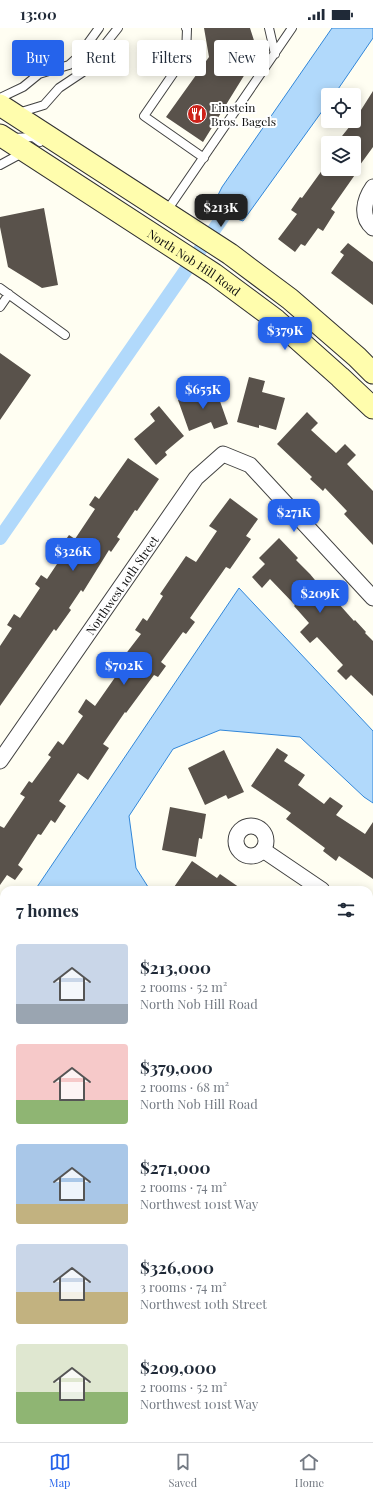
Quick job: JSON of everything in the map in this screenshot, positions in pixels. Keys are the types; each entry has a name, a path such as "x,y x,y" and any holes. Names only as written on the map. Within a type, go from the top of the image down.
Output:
{"main road":[{"name":"North Nob Hill Road","path":"4,125 24,151 214,274 276,320 373,408"},
{"path":"4,125 166,212 230,254 290,299 358,357 373,373"}],"street":[{"path":"373,187 366,197 364,211 367,223 373,228"},
{"name":"Northwest 10th Street","path":"0,761 196,478 223,454 250,465 373,598"},
{"path":"263,850 316,886"}],"lane":[{"path":"90,40 99,28"},
{"path":"109,40 118,28"},
{"path":"186,28 186,55 144,116 204,158"},
{"path":"269,28 275,54"},
{"path":"144,207 166,212 292,28"},
{"path":"0,98 23,87 39,74 69,65 72,62"},
{"path":"4,125 44,105 59,88 78,76"},
{"path":"4,125 33,137 46,146"},
{"path":"0,165 24,151"},
{"path":"0,288 65,335"},
{"path":"0,307 9,294"}],"water":[{"path":"332,28 373,28 373,38 339,88 321,88 321,113 243,221 231,217 214,203 222,187"},
{"path":"239,588 373,731 373,803 364,797 300,737 220,730 173,749 129,816 136,868 147,886 38,886"}],"building":[{"path":"204,28 250,28 254,40 214,40 214,76 244,76 203,142 166,117 195,76 206,76 206,61 209,57"},
{"path":"373,91 373,147 361,164 361,136 342,136 348,128 361,128 361,110"},
{"path":"321,172 321,176 354,176 331,209 335,212 323,231 318,228 305,246 301,244 295,252 278,239 297,214 291,210 300,197 302,198"},
{"path":"44,208 58,285 42,288 8,267 0,227 0,217"},
{"path":"348,243 373,262 373,305 331,273 344,255 340,252"},
{"path":"0,353 31,375 0,420"},
{"path":"249,377 265,381 262,392 285,398 276,430 259,425 259,428 237,422"},
{"path":"215,387 228,424 214,429 211,422 189,431 178,400"},
{"path":"159,406 184,436 165,452 167,455 156,465 134,439 155,421 150,414"},
{"path":"307,412 318,423 311,430 336,453 345,444 356,455 347,464 373,491 373,545 344,514 347,511 325,488 323,491 310,479 312,477 277,444"},
{"path":"128,458 159,479 137,511 135,510 117,537 120,539 111,552 109,550 83,592 81,590 69,608 71,610 56,631 54,629 0,706 0,646 12,628 7,625 14,614 20,618 40,588 35,584 41,575 47,579 67,549 62,545 69,535 75,539 95,509 89,505 95,496 99,499"},
{"path":"230,498 258,519 246,536 251,539 230,569 226,567 190,618 195,622 186,634 183,632 161,662 166,666 158,677 154,675 126,713 125,712 103,744 109,748 88,780 78,773 59,801 66,806 55,823 51,820 41,835 38,834 18,865 23,869 15,880 7,875 0,885 0,826 4,828 25,797 20,794 29,781 32,783 51,757 48,755 58,741 63,745 83,716 78,712 86,699 95,706 116,676 111,673 141,634 135,630 143,618 147,621 163,596 160,594 186,556 196,562 217,531 209,526"},
{"path":"279,538 298,558 296,560 329,597 331,595 373,641 373,696 351,675 346,680 337,671 343,665 317,637 310,643 300,632 309,623 294,606 295,605 270,579 262,588 252,577 265,564 259,558"},
{"path":"277,748 288,755 284,761 305,775 298,785 324,804 330,797 343,806 336,815 365,834 373,822 373,879 339,856 336,861 323,851 325,848 286,819 291,813 251,786"},
{"path":"224,750 244,792 228,799 226,795 205,805 188,768"},
{"path":"170,807 206,814 202,839 199,838 196,857 162,850"},
{"path":"192,861 217,878 220,874 237,886 175,886"}],"waterway":[{"path":"0,538 236,198"}],"place":[{"name":"Einstein Bros. Bagels","path":"197,114"}]}
